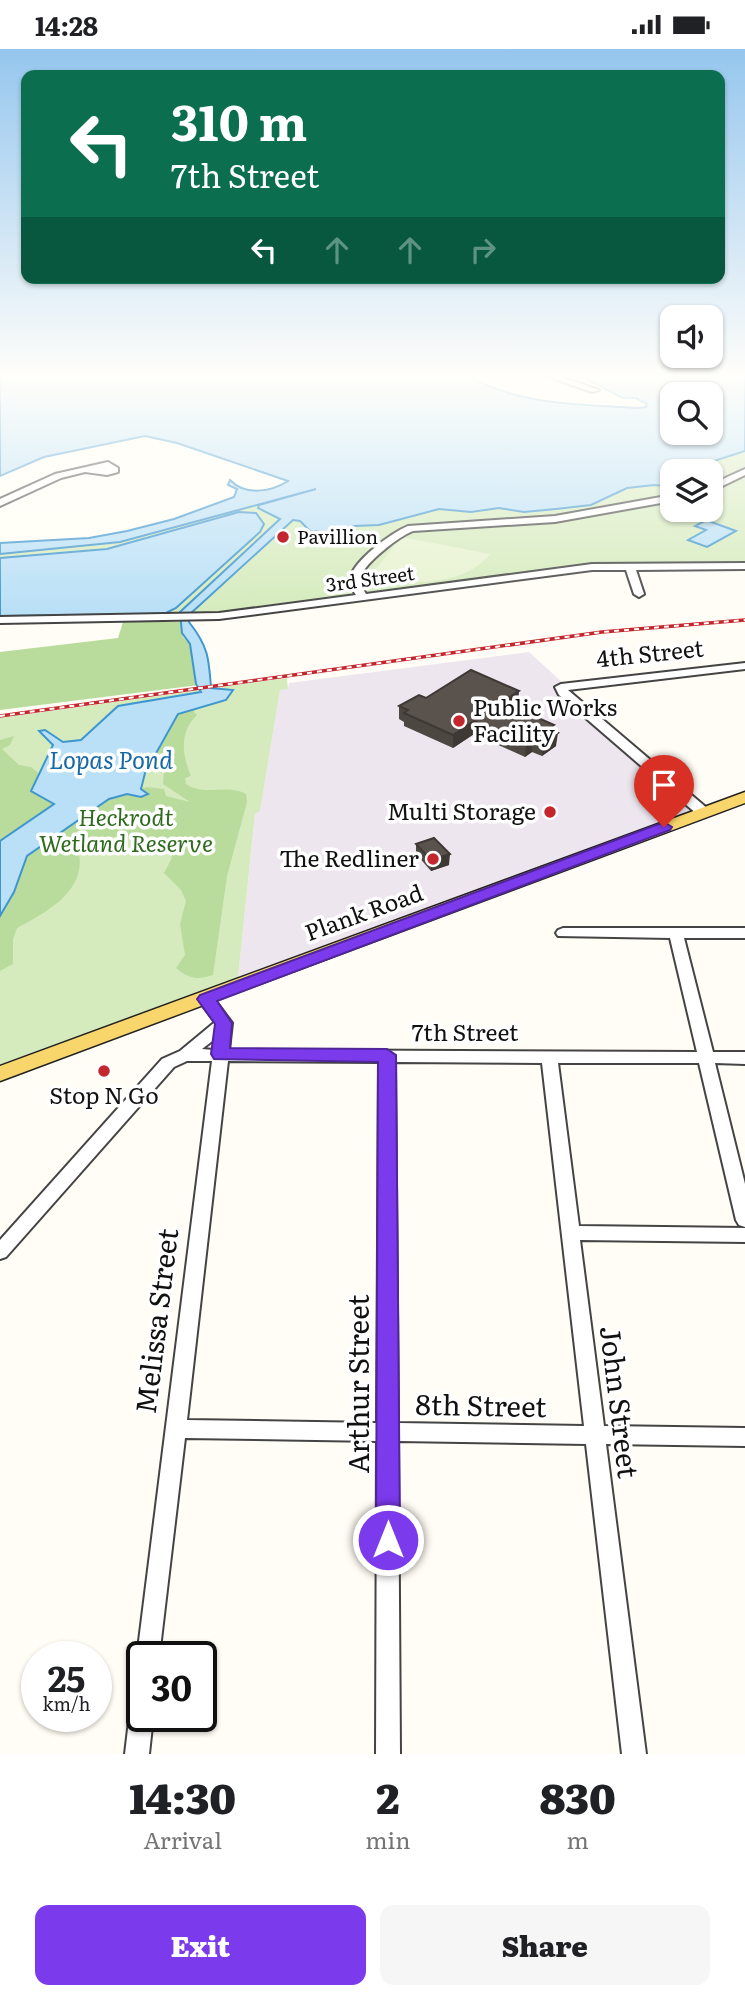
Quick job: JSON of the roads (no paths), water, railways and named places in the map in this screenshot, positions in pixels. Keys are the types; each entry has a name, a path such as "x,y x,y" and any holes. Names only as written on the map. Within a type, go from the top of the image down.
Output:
{"main road":[{"name":"Plank Road","path":"0,1074 745,797"}],"street":[{"path":"0,503 58,476 85,469"},
{"path":"723,483 745,472"},
{"path":"363,597 355,585 358,571 387,540 411,529 555,519 660,500"},
{"path":"629,566 639,594"},
{"name":"3rd Street","path":"0,619 178,618 247,613 569,570 629,566 745,566"},
{"name":"4th Street","path":"703,812 563,694 561,687 745,666"},
{"path":"564,933 745,933"},
{"path":"676,933 745,1220"},
{"path":"0,1252 168,1063 185,1055 224,1023 206,999"},
{"name":"Melissa Street","path":"150,1641 224,1023"},
{"name":"7th Street","path":"185,1055 745,1058"},
{"name":"Arthur Street","path":"387,1055 388,1754"},
{"name":"John Street","path":"549,1056 634,1754"},
{"path":"569,1233 745,1235"},
{"name":"8th Street","path":"175,1429 745,1437"},
{"path":"137,1754 140,1732"}],"water":[{"path":"0,455 56,455 44,457 0,476"},
{"name":"Lopas Pond","path":"211,455 734,455 720,459 660,459 660,486 627,488 591,505 524,512 499,508 471,512 439,509 379,525 354,526 334,532 310,531 300,521 293,520 190,614 189,622 206,653 211,688 233,690 226,700 178,714 145,773 141,789 148,794 141,797 127,794 109,799 27,856 14,892 0,916 0,841 54,804 31,791 53,745 39,731 45,730 63,742 81,740 118,706 201,692 196,684 190,644 182,633 180,612 280,519 258,508 259,505 316,489 120,542 0,554 0,543 89,538 174,519 234,497 237,489 228,485 230,480 250,490 274,488 288,481"},
{"path":"239,512 256,513 264,524 260,532 176,608 164,614 0,616 0,558 107,549"},
{"path":"702,522 711,522 736,531 707,547 688,540 706,530 695,526"}],"railway":[{"path":"0,716 602,632 745,620"}],"place":[{"name":"Pavillion","path":"283,537"},
{"name":"Public Works Facility","path":"459,721"},
{"name":"Multi Storage","path":"550,812"},
{"name":"The Redliner","path":"433,859"},
{"name":"Stop N Go","path":"104,1071"}],"park label":[{"name":"Heckrodt Wetland Reserve","path":"126,831"}]}
